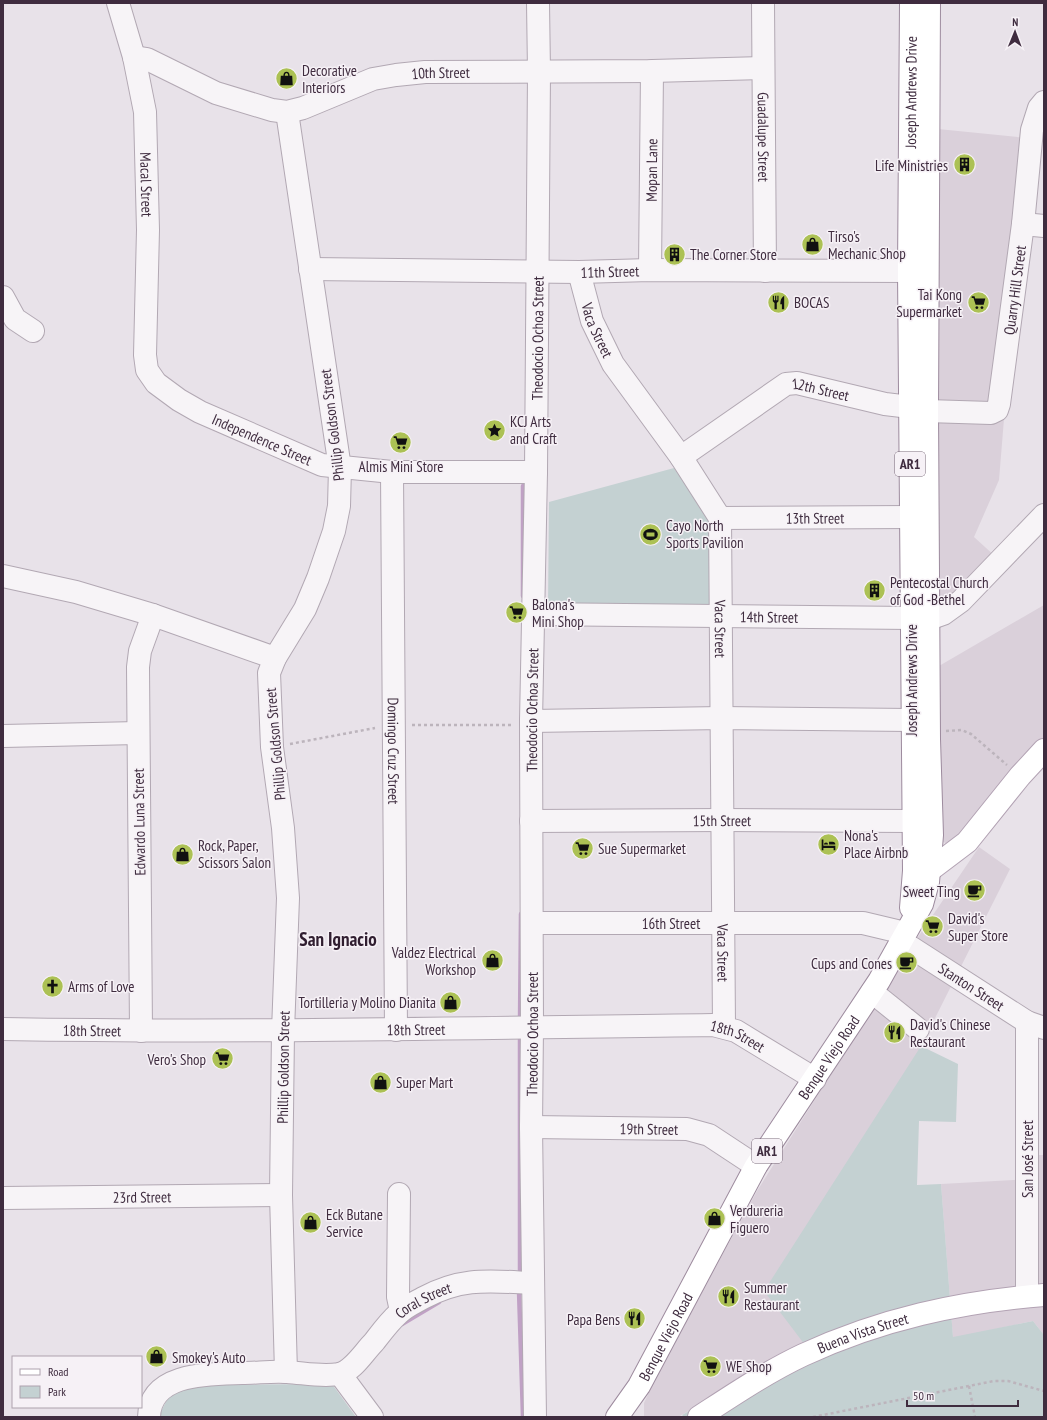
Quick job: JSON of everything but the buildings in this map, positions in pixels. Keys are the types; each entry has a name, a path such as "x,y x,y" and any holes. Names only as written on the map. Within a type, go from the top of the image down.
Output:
{"main road":[{"name":"Joseph Andrews Drive","path":"905,934 914,872 911,720 920,618 918,409 909,271 911,3"},
{"name":"Joseph Andrews Drive","path":"930,3 918,409 911,517 929,739 932,835 930,870"},
{"path":"930,870 967,842 1020,776 1044,750"},
{"name":"Benque Viejo Road","path":"617,1417 638,1386 756,1166 872,992 926,893 930,870"},
{"name":"Buena Vista Street","path":"699,1417 771,1371 803,1355 874,1326 920,1313 1035,1296"},
{"name":"Benque Viejo Road","path":"634,1417 638,1386"}],"street":[{"name":"Macal Street","path":"118,3 134,57 145,112 147,136 148,230 145,355 147,370"},
{"name":"Theodocio Ochoa Street","path":"535,1417 531,1127 531,721 536,472 536,271 539,72 538,3"},
{"name":"Guadalupe Street","path":"763,3 765,271"},
{"name":"10th Street","path":"134,57 147,59 216,93 272,110 287,112 303,108 373,79 425,72 652,71 763,68"},
{"name":"Mopan Lane","path":"650,270 652,71"},
{"name":"Quarry Hill Street","path":"918,409 992,413 997,410 1034,225 1032,130 1038,108 1044,102"},
{"name":"Phillip Goldson Street","path":"286,1372 281,1195 283,1030 288,898 286,864 272,747 269,673 275,658 305,609 318,578 334,531 339,506 340,468 287,112"},
{"name":"11th Street","path":"310,269 579,272 650,270 909,271"},
{"name":"Vaca Street","path":"579,272 592,321 613,364 681,457 720,518 724,1026"},
{"path":"3,297 15,319 33,331"},
{"name":"Independence Street","path":"147,370 156,383 179,400 200,412 322,465 392,472 536,472"},
{"name":"12th Street","path":"681,457 786,384 797,382 885,404 918,409"},
{"name":"Domingo Cruz Street","path":"392,472 396,1030"},
{"path":"920,618 943,614 961,601 1044,516"},
{"name":"13th Street","path":"720,518 911,517"},
{"path":"3,576 76,592 153,615 275,658"},
{"name":"14th Street","path":"532,614 920,618"},
{"name":"Edwardo Luna Street","path":"142,1031 138,667 140,651 153,615"},
{"path":"531,721 722,718 911,720"},
{"path":"3,736 138,733"},
{"name":"15th Street","path":"531,821 912,821"},
{"name":"16th Street","path":"532,923 864,923 905,934"},
{"name":"Stanton Street","path":"905,934 912,948 1035,1025"},
{"path":"872,992 918,1029"},
{"name":"18th Street","path":"3,1029 142,1031 396,1030 713,1025 724,1026 736,1031 815,1079"},
{"name":"San José Street","path":"1035,1025 1035,1296"},
{"name":"19th Street","path":"531,1127 687,1129 709,1135 756,1166"},
{"path":"399,1194 398,1297 401,1312"},
{"name":"23rd Street","path":"3,1198 281,1195"},
{"name":"Coral Street","path":"340,1374 353,1366 401,1312 436,1291 450,1285 470,1281 532,1283"},
{"path":"149,1417 154,1398 162,1388 174,1381 190,1376 212,1374 286,1372 330,1375 340,1374 372,1417"}],"path":[{"path":"945,731 962,730 971,734 1020,776"},
{"path":"813,1417 969,1386 1008,1380 1044,1391"},
{"path":"969,1386 976,1417"}],"shaded area":[{"path":"938,129 1027,138 999,480 974,537 996,557 947,601 940,597 936,590"},
{"path":"1044,605 1044,744 956,845 948,845 942,841 938,809 939,666"},
{"path":"979,847 1010,869 921,1046 805,1345 678,1417 644,1417 644,1403 656,1377 757,1191 918,937"},
{"path":"1037,1155 1044,1155 1044,1335 1033,1321 953,1338 941,1184 1034,1179"}],"green space":[{"path":"674,468 716,529 715,611 548,609 549,502"},
{"path":"921,1046 958,1064 956,1122 919,1121 917,1185 941,1184 953,1337 1033,1321 1044,1335 1044,1417 684,1417 682,1415 805,1345 764,1291"},
{"path":"332,1384 356,1417 158,1417 168,1398 192,1385"}],"waterway":[{"path":"523,486 523,596"},
{"path":"520,1022 521,914"},
{"path":"520,1034 520,1270"},
{"path":"519,1291 523,1417"},
{"path":"402,1324 439,1302"}],"place":[{"name":"Decorative Interiors","path":"287,79"},
{"name":"Life Ministries","path":"964,165"},
{"name":"Tirso's Mechanic Shop","path":"813,245"},
{"name":"The Corner Store","path":"674,254"},
{"name":"BOCAS","path":"779,302"},
{"name":"Tai Kong Supermarket","path":"978,303"},
{"name":"KCJ Arts and Craft","path":"495,430"},
{"name":"Almis Mini Store","path":"401,443"},
{"name":"Cayo North Sports Pavilion","path":"650,534"},
{"name":"Pentecostal Church of God -Bethel","path":"874,591"},
{"name":"Balona's Mini Shop","path":"517,613"},
{"name":"Nona's Place Airbnb","path":"829,844"},
{"name":"Sue Supermarket","path":"583,848"},
{"name":"Rock, Paper, Scissors Salon","path":"183,854"},
{"name":"Sweet Ting","path":"975,891"},
{"name":"David's Super Store","path":"932,927"},
{"name":"Valdez Electrical Workshop","path":"492,961"},
{"name":"Cups and Cones","path":"907,963"},
{"name":"Arms of Love","path":"53,986"},
{"name":"Tortilleria y Molino Dianita","path":"451,1002"},
{"name":"David's Chinese Restaurant","path":"895,1033"},
{"name":"Vero's Shop","path":"222,1059"},
{"name":"Super Mart","path":"380,1082"},
{"name":"Verdureria Figuero","path":"715,1219"},
{"name":"Eck Butane Service","path":"311,1223"},
{"name":"Summer Restaurant","path":"728,1296"},
{"name":"Papa Bens","path":"635,1319"},
{"name":"Smokey's Auto","path":"157,1357"},
{"name":"WE Shop","path":"710,1366"}],"district":[{"name":"San Ignacio","path":"338,939"}]}
